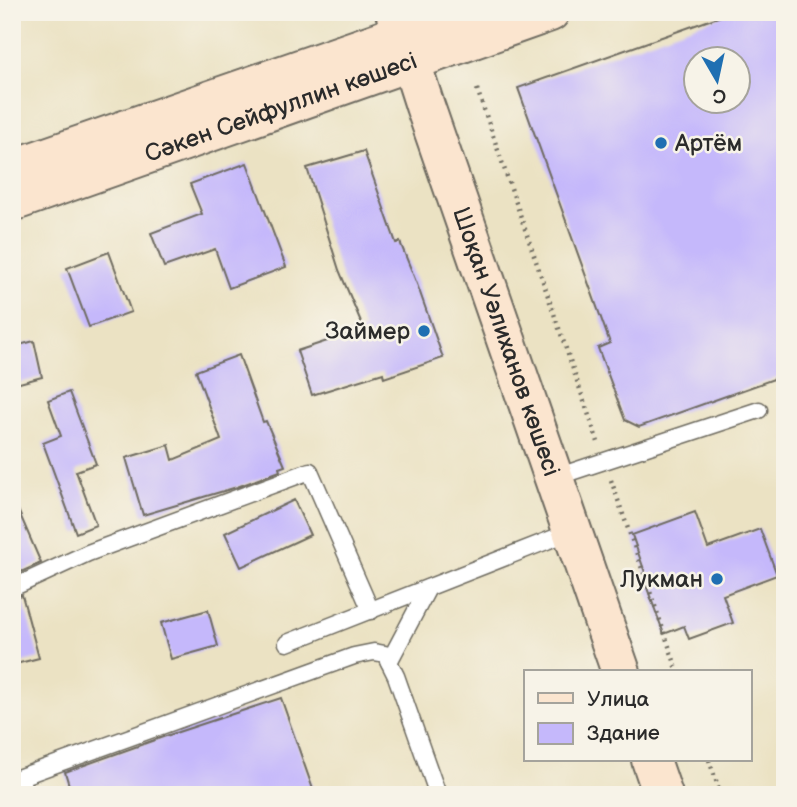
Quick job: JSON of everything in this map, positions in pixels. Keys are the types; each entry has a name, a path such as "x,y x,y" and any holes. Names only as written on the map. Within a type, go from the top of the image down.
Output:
{"main road":[{"name":"Сәкен Сейфуллин көшесі","path":"12,202 401,44 464,12"},
{"name":"Сәкен Сейфуллин көшесі","path":"12,169 401,44 550,12"},
{"name":"Шоқан Уәлиханов көшесі","path":"401,44 620,670"},
{"path":"652,762 663,795"}],"lane":[{"path":"554,478 759,410"},
{"path":"12,588 88,553 310,471 371,611"},
{"path":"287,643 572,531"},
{"path":"389,662 428,588"},
{"path":"26,795 16,779 354,656 374,652 385,654 396,676 438,795"}],"path":[{"path":"477,89 677,670"},
{"path":"710,762 721,795"}],"building":[{"path":"732,12 785,12 785,375 639,427 625,420 598,348 610,343 518,88"},
{"path":"364,151 396,243 400,242 443,358 384,378 383,373 312,395 297,351 364,329 339,270 307,168"},
{"path":"247,163 286,267 229,288 215,249 164,267 151,233 202,214 190,184"},
{"path":"109,252 131,312 89,327 67,268"},
{"path":"34,341 42,377 12,385 12,347"},
{"path":"239,355 263,422 266,421 285,466 279,468 280,471 237,487 143,515 126,458 169,445 173,460 221,440 196,371"},
{"path":"69,392 96,464 76,471 96,525 76,533 43,443 61,436 48,400"},
{"path":"12,496 41,563 12,576"},
{"path":"294,500 310,535 241,567 225,533"},
{"name":"Лукман","path":"695,512 708,548 760,529 777,575 723,595 733,623 689,639 684,626 664,634 632,535"},
{"path":"22,595 39,658 12,665 12,598"},
{"path":"208,610 218,646 171,659 161,623"},
{"path":"281,698 315,795 72,795 65,772"}],"place":[{"name":"Артём","path":"661,143"},
{"name":"Займер","path":"424,331"},
{"name":"Лукман","path":"717,579"}]}
